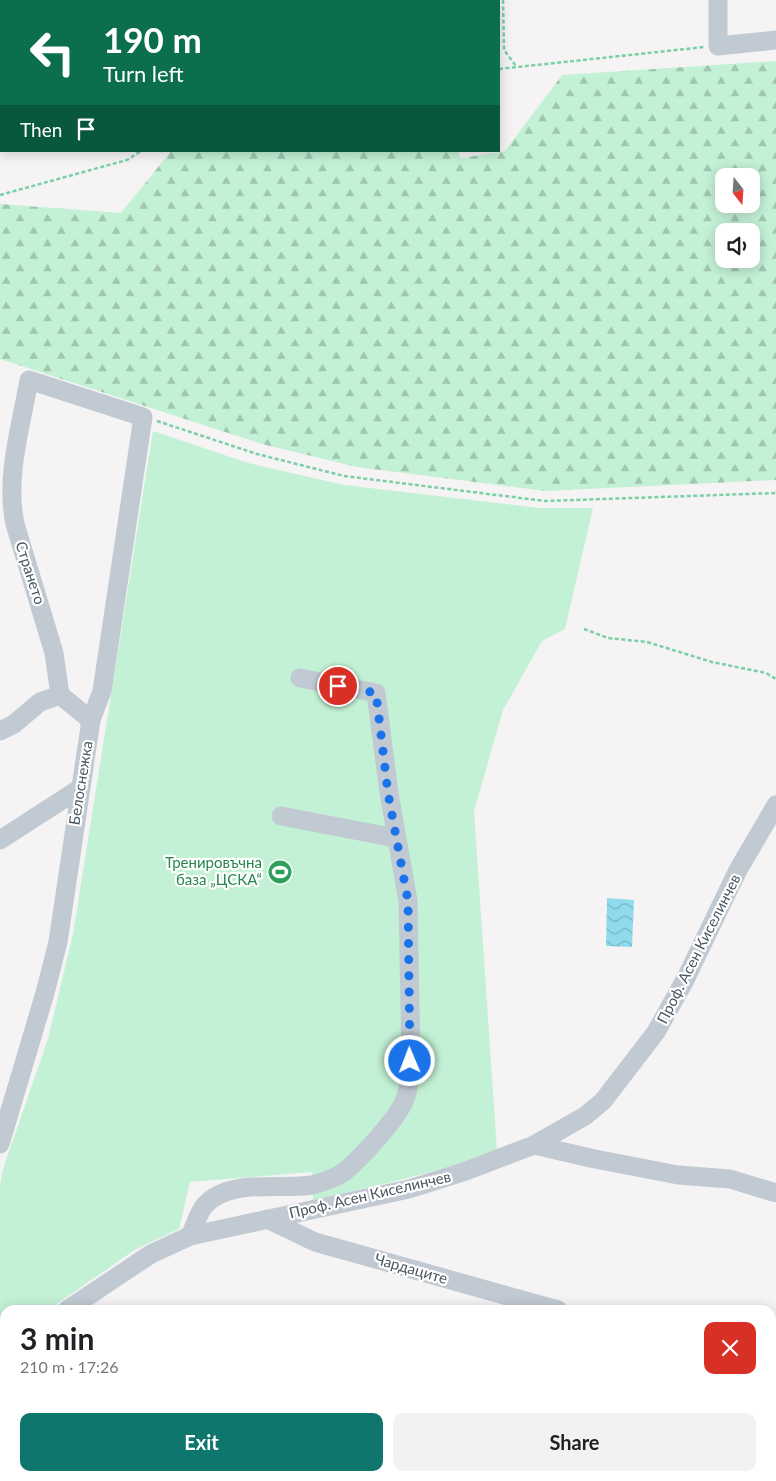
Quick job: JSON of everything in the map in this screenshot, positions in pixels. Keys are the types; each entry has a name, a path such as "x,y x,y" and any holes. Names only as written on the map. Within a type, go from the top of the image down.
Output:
{"street":[{"path":"718,0 718,46 776,40"},
{"name":"Странето","path":"60,695 54,653 14,524 11,507 13,467 29,380 143,417"},
{"name":"Белоснежка","path":"0,1144 45,993 58,942 90,720 102,691 143,417"},
{"path":"190,1236 205,1205 220,1194 244,1188 312,1185 340,1174 390,1124 405,1100 409,1082 409,921 405,878 396,838 383,757 376,693 300,678"},
{"path":"0,731 14,724 40,702 60,695 90,720"},
{"path":"0,840 79,789"},
{"name":"Проф. Асен Киселинчев","path":"74,1305 151,1254 190,1236 409,1188 466,1171 534,1145 586,1116 603,1102 656,1032 685,980 738,870 776,805"},
{"path":"281,816 396,838"},
{"path":"0,1087 11,1104"},
{"path":"534,1145 595,1159 678,1174 730,1180 776,1193"},
{"name":"Чардаците","path":"267,1219 315,1242 540,1305"}],"path":[{"path":"503,0 504,50 516,66"},
{"path":"500,69 718,46"},
{"path":"0,195 127,160 139,152"},
{"path":"143,417 257,454 344,476 449,490 545,501 776,493"},
{"path":"584,628 608,638 647,642 712,662 766,673 776,679"}],"green space":[{"path":"776,61 776,480 546,491 357,467 262,444 0,359 0,204 121,213 170,152 458,152 461,158 505,151 562,75"},
{"name":"Тренировъчна база „ЦСКА“","path":"153,431 248,463 344,485 539,508 593,508 565,629 542,641 503,710 474,811 497,1151 406,1178 313,1200 312,1172 190,1182 179,1229 136,1249 55,1305 0,1305 0,1186 3,1169 48,1039 73,934"}],"water":[{"path":"607,898 634,900 632,947 606,946"}],"place":[{"name":"Тренировъчна база „ЦСКА“","path":"280,872"}],"route":[{"path":"338,686 376,693 388,793 408,901 410,1061"}]}
